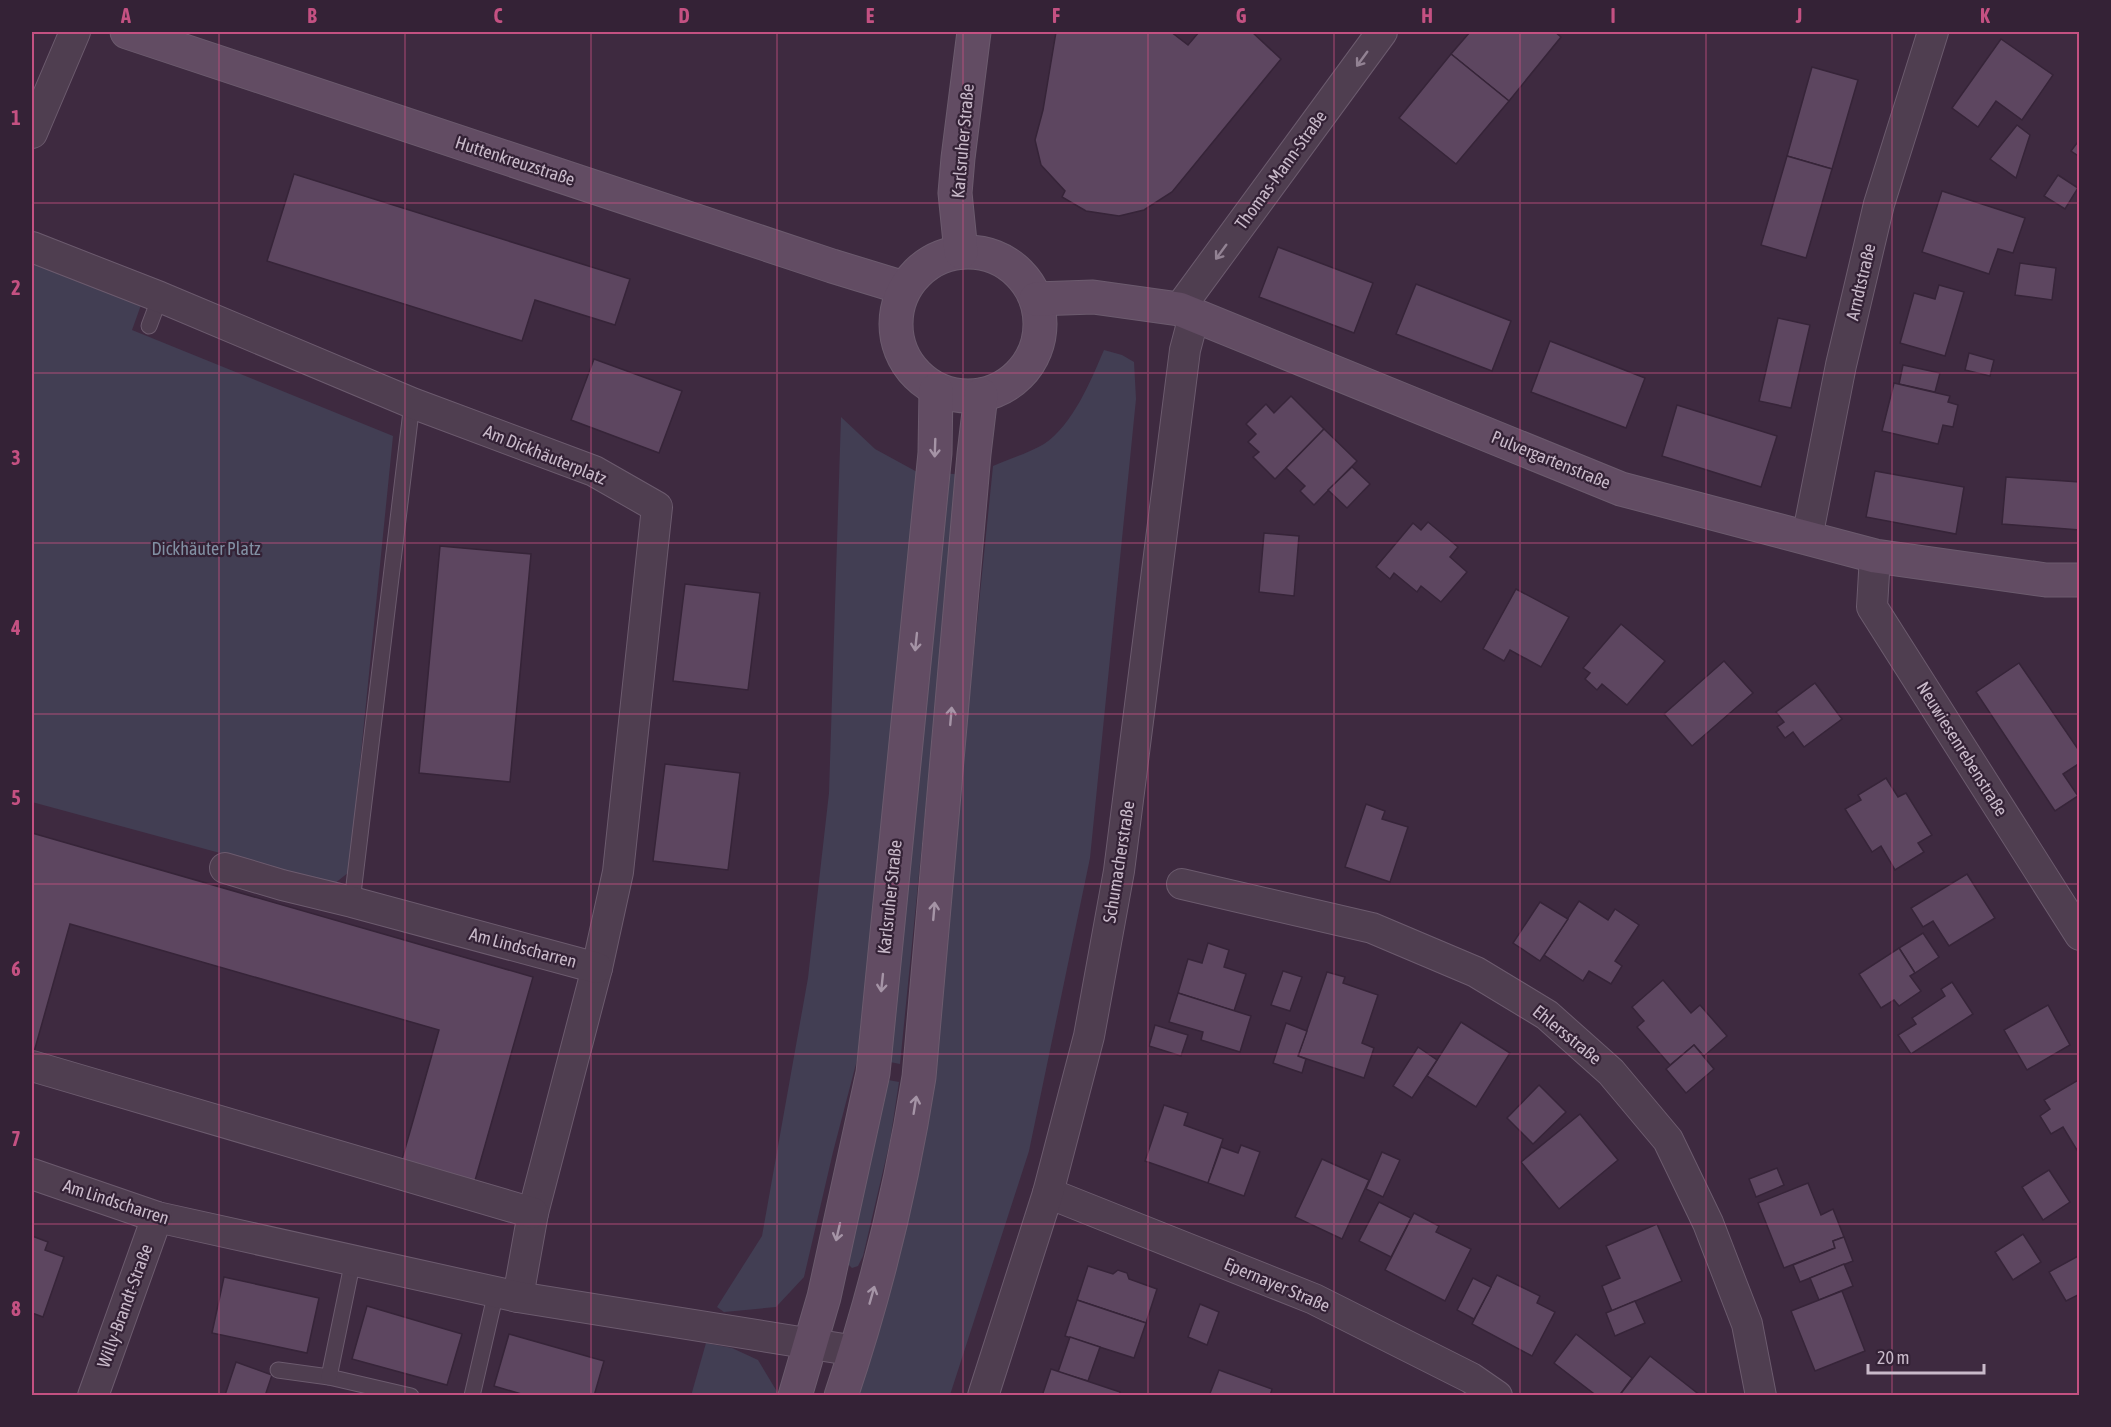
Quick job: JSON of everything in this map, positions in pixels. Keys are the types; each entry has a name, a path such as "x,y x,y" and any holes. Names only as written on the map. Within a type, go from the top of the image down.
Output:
{"main road":[{"name":"Huttenkreuzstraße","path":"126,32 904,288"},
{"name":"Karlsruher Straße","path":"961,252 955,194 975,32"},
{"path":"961,252 981,252 1002,260 1023,277 1036,299 1041,324 1039,339 1030,363 1017,377 1000,389 981,395 953,395 936,390 911,370 899,349 894,320 897,304 912,277 933,260 961,252"},
{"name":"Pulvergartenstraße","path":"1036,299 1093,297 1187,313 1621,489 1875,556 2046,580 2079,580"},
{"name":"Karlsruher Straße","path":"795,1395 826,1286 873,1072 935,453 936,390"},
{"path":"841,1395 856,1351 889,1228 910,1136 920,1077 981,395"}],"street":[{"path":"32,133 75,32"},
{"name":"Thomas-Mann-Straße","path":"1187,313 1382,32"},
{"name":"Arndtstraße","path":"1807,538 1841,365 1879,204 1933,32"},
{"name":"Am Dickhäuterplatz","path":"32,247 160,297 412,403 594,471 657,507 618,872 597,968"},
{"name":"Schumacherstraße","path":"983,1395 1048,1193 1089,1036 1119,871 1185,350 1187,313"},
{"name":"Neuwiesenrebenstraße","path":"1875,556 1872,607 2079,935"},
{"name":"Am Lindscharren","path":"225,868 597,968 533,1213 507,1295"},
{"name":"Ehlersstraße","path":"1182,884 1372,928 1476,972 1547,1015 1611,1071 1668,1140 1708,1223 1747,1324 1761,1395"},
{"path":"32,1066 533,1213"},
{"name":"Am Lindscharren","path":"32,1174 157,1217 507,1295 856,1351"},
{"name":"Epernayer Straße","path":"1048,1193 1314,1299 1471,1378 1497,1395"},
{"name":"Willy-Brandt-Straße","path":"93,1395 157,1217"}],"lane":[{"path":"149,327 160,297"},
{"path":"352,902 412,403"},
{"path":"329,1377 353,1260"},
{"path":"472,1395 507,1295"},
{"path":"278,1370 329,1377 411,1395"}],"green space":[{"name":"Dickhäuter Platz","path":"32,262 141,305 132,330 393,436 349,872 334,884 32,802"},
{"path":"1104,350 1122,355 1134,362 1136,399 1090,858 1029,1151 950,1395 858,1396 928,1104 993,466 1044,444 1064,426 1080,401"},
{"path":"841,417 875,449 919,473 857,1060 804,1277 776,1307 724,1312 717,1307 762,1236 808,978 829,793"},
{"path":"943,473 963,475 928,784 900,1064 885,1061"},
{"path":"883,1079 899,1082 890,1141 863,1256 858,1266 852,1268 847,1263"},
{"path":"706,1343 732,1348 758,1360 779,1395 691,1396"}],"building":[{"path":"1056,32 1171,32 1188,45 1199,32 1252,32 1281,59 1172,192 1144,210 1119,216 1086,211 1062,197 1065,191 1041,165 1035,140 1043,110"},
{"path":"1470,32 1555,32 1561,37 1509,101 1451,54"},
{"path":"2001,39 2053,75 2022,120 1996,101 1978,127 1952,108"},
{"path":"1451,54 1509,101 1456,164 1399,118"},
{"path":"1812,67 1858,80 1832,169 1787,156"},
{"path":"2017,125 2030,135 2016,178 1990,159"},
{"path":"2080,139 2080,157 2071,151"},
{"path":"1787,156 1832,169 1806,258 1761,245"},
{"path":"294,174 630,279 615,325 535,300 522,341 267,261"},
{"path":"2058,175 2078,188 2065,209 2044,196"},
{"path":"1942,191 2025,218 2013,253 1998,249 1989,274 1922,252"},
{"path":"1278,247 1373,283 1354,333 1259,297"},
{"path":"2020,263 2056,268 2052,300 2015,295"},
{"path":"1416,284 1511,321 1492,371 1396,334"},
{"path":"1939,285 1964,292 1945,356 1900,343 1914,293 1935,299"},
{"path":"1778,318 1810,325 1791,408 1759,401"},
{"path":"1550,341 1645,378 1626,428 1531,392"},
{"path":"1969,353 1994,360 1990,376 1965,370"},
{"path":"594,359 682,391 659,453 571,420"},
{"path":"1903,365 1940,373 1935,392 1899,384"},
{"path":"1894,383 1950,396 1948,402 1958,405 1953,427 1943,425 1938,444 1882,431"},
{"path":"1291,396 1324,429 1275,479 1253,457 1259,452 1248,442 1256,434 1246,424 1266,404 1274,413"},
{"path":"1677,405 1777,436 1761,487 1662,456"},
{"path":"1324,429 1357,461 1314,505 1300,491 1305,486 1286,468"},
{"path":"1352,467 1370,484 1347,508 1328,490"},
{"path":"1875,471 1964,487 1956,534 1866,517"},
{"path":"2006,477 2080,482 2080,530 2002,524"},
{"path":"1428,522 1458,547 1450,557 1467,572 1441,602 1421,586 1417,592 1394,573 1390,579 1376,567 1413,523 1421,530"},
{"path":"1264,533 1299,536 1294,596 1259,592"},
{"path":"440,546 531,554 510,782 419,773"},
{"path":"685,584 760,593 748,690 673,681"},
{"path":"1516,589 1569,617 1541,667 1510,650 1504,661 1483,649"},
{"path":"1621,624 1665,661 1627,705 1602,684 1597,690 1585,679 1590,673 1583,668"},
{"path":"1724,661 1753,693 1692,746 1664,714"},
{"path":"2019,663 2080,752 2080,763 2063,774 2078,796 2055,811 1976,692"},
{"path":"1815,683 1842,719 1804,747 1793,732 1785,738 1777,727 1784,722 1776,712"},
{"path":"665,764 740,773 728,870 653,861"},
{"path":"1886,778 1898,797 1906,793 1932,835 1918,843 1924,852 1895,870 1881,846 1872,852 1845,809 1861,800 1858,795"},
{"path":"1366,804 1385,811 1382,819 1408,827 1390,882 1345,867"},
{"path":"32,833 533,977 474,1184 401,1163 439,1030 70,924 32,1059"},
{"path":"1967,874 1995,918 1949,946 1933,921 1923,927 1911,908"},
{"path":"1579,901 1608,920 1615,909 1639,925 1615,961 1622,966 1611,984 1589,971 1583,981 1544,955"},
{"path":"1540,902 1568,919 1540,961 1513,943"},
{"path":"1923,933 1939,957 1915,973 1899,948"},
{"path":"1208,943 1229,950 1224,967 1246,974 1234,1011 1178,993 1188,959 1202,963"},
{"path":"1899,948 1915,973 1910,976 1921,991 1899,1006 1894,1000 1881,1008 1859,974"},
{"path":"1283,971 1302,977 1290,1011 1271,1005"},
{"path":"1327,972 1345,977 1343,983 1378,995 1362,1043 1374,1048 1364,1078 1298,1056"},
{"path":"1663,980 1691,1013 1700,1005 1727,1036 1704,1056 1694,1045 1670,1065 1637,1027 1644,1021 1632,1007"},
{"path":"1952,982 1973,1014 1911,1054 1898,1035 1916,1024 1912,1018 1945,996 1941,989"},
{"path":"1178,993 1251,1016 1240,1052 1201,1040 1203,1032 1169,1022"},
{"path":"2048,1005 2070,1045 2027,1070 2004,1030"},
{"path":"1461,1022 1510,1053 1476,1107 1427,1076"},
{"path":"1286,1023 1307,1031 1298,1056 1306,1059 1302,1073 1273,1063"},
{"path":"1155,1025 1188,1035 1181,1056 1149,1046"},
{"path":"1694,1045 1714,1069 1686,1093 1666,1069"},
{"path":"1418,1047 1437,1060 1412,1098 1393,1086"},
{"path":"2080,1079 2080,1155 2063,1127 2051,1134 2040,1116 2050,1109 2044,1100"},
{"path":"1539,1085 1566,1112 1533,1144 1507,1118"},
{"path":"1164,1105 1188,1113 1184,1125 1223,1139 1208,1183 1145,1161"},
{"path":"1580,1114 1618,1160 1559,1209 1521,1162"},
{"path":"1241,1145 1260,1152 1244,1196 1208,1183 1221,1147 1238,1153"},
{"path":"1382,1152 1400,1160 1383,1197 1366,1189"},
{"path":"1322,1159 1369,1180 1342,1239 1295,1217"},
{"path":"1777,1168 1784,1185 1756,1197 1749,1179"},
{"path":"2049,1170 2070,1202 2043,1220 2022,1187"},
{"path":"1808,1183 1821,1215 1833,1209 1844,1237 1833,1241 1835,1248 1784,1268 1758,1203"},
{"path":"1379,1202 1411,1218 1391,1257 1359,1241"},
{"path":"1414,1213 1439,1226 1436,1232 1471,1249 1445,1301 1385,1270"},
{"path":"1657,1224 1682,1281 1612,1311 1602,1286 1620,1278 1606,1246"},
{"path":"2023,1234 2041,1262 2013,1280 1995,1252"},
{"path":"32,1236 48,1242 45,1250 64,1257 43,1317 32,1313"},
{"path":"1844,1237 1853,1261 1800,1282 1793,1265 1835,1248 1833,1241"},
{"path":"2080,1255 2080,1294 2066,1301 2049,1272"},
{"path":"1844,1264 1853,1286 1819,1300 1810,1278"},
{"path":"1088,1266 1113,1274 1118,1270 1127,1273 1129,1279 1157,1289 1146,1323 1077,1300"},
{"path":"1497,1275 1540,1296 1537,1303 1555,1312 1532,1356 1472,1324"},
{"path":"224,1277 319,1298 307,1353 212,1333"},
{"path":"1473,1278 1491,1287 1474,1319 1457,1310"},
{"path":"1842,1291 1865,1351 1815,1371 1791,1311"},
{"path":"1077,1300 1146,1323 1134,1358 1065,1336"},
{"path":"1635,1301 1645,1323 1615,1336 1606,1313"},
{"path":"1200,1304 1219,1312 1207,1345 1188,1337"},
{"path":"367,1306 462,1334 447,1385 352,1359"},
{"path":"509,1334 604,1361 594,1396 528,1396 494,1386"},
{"path":"1576,1334 1632,1378 1619,1396 1597,1396 1554,1363"},
{"path":"1070,1337 1100,1347 1088,1381 1058,1372"},
{"path":"1650,1356 1701,1396 1619,1396"},
{"path":"236,1362 272,1375 265,1396 225,1395"},
{"path":"1051,1369 1120,1392 1119,1396 1042,1396"},
{"path":"1219,1370 1272,1389 1270,1396 1209,1396"}]}
